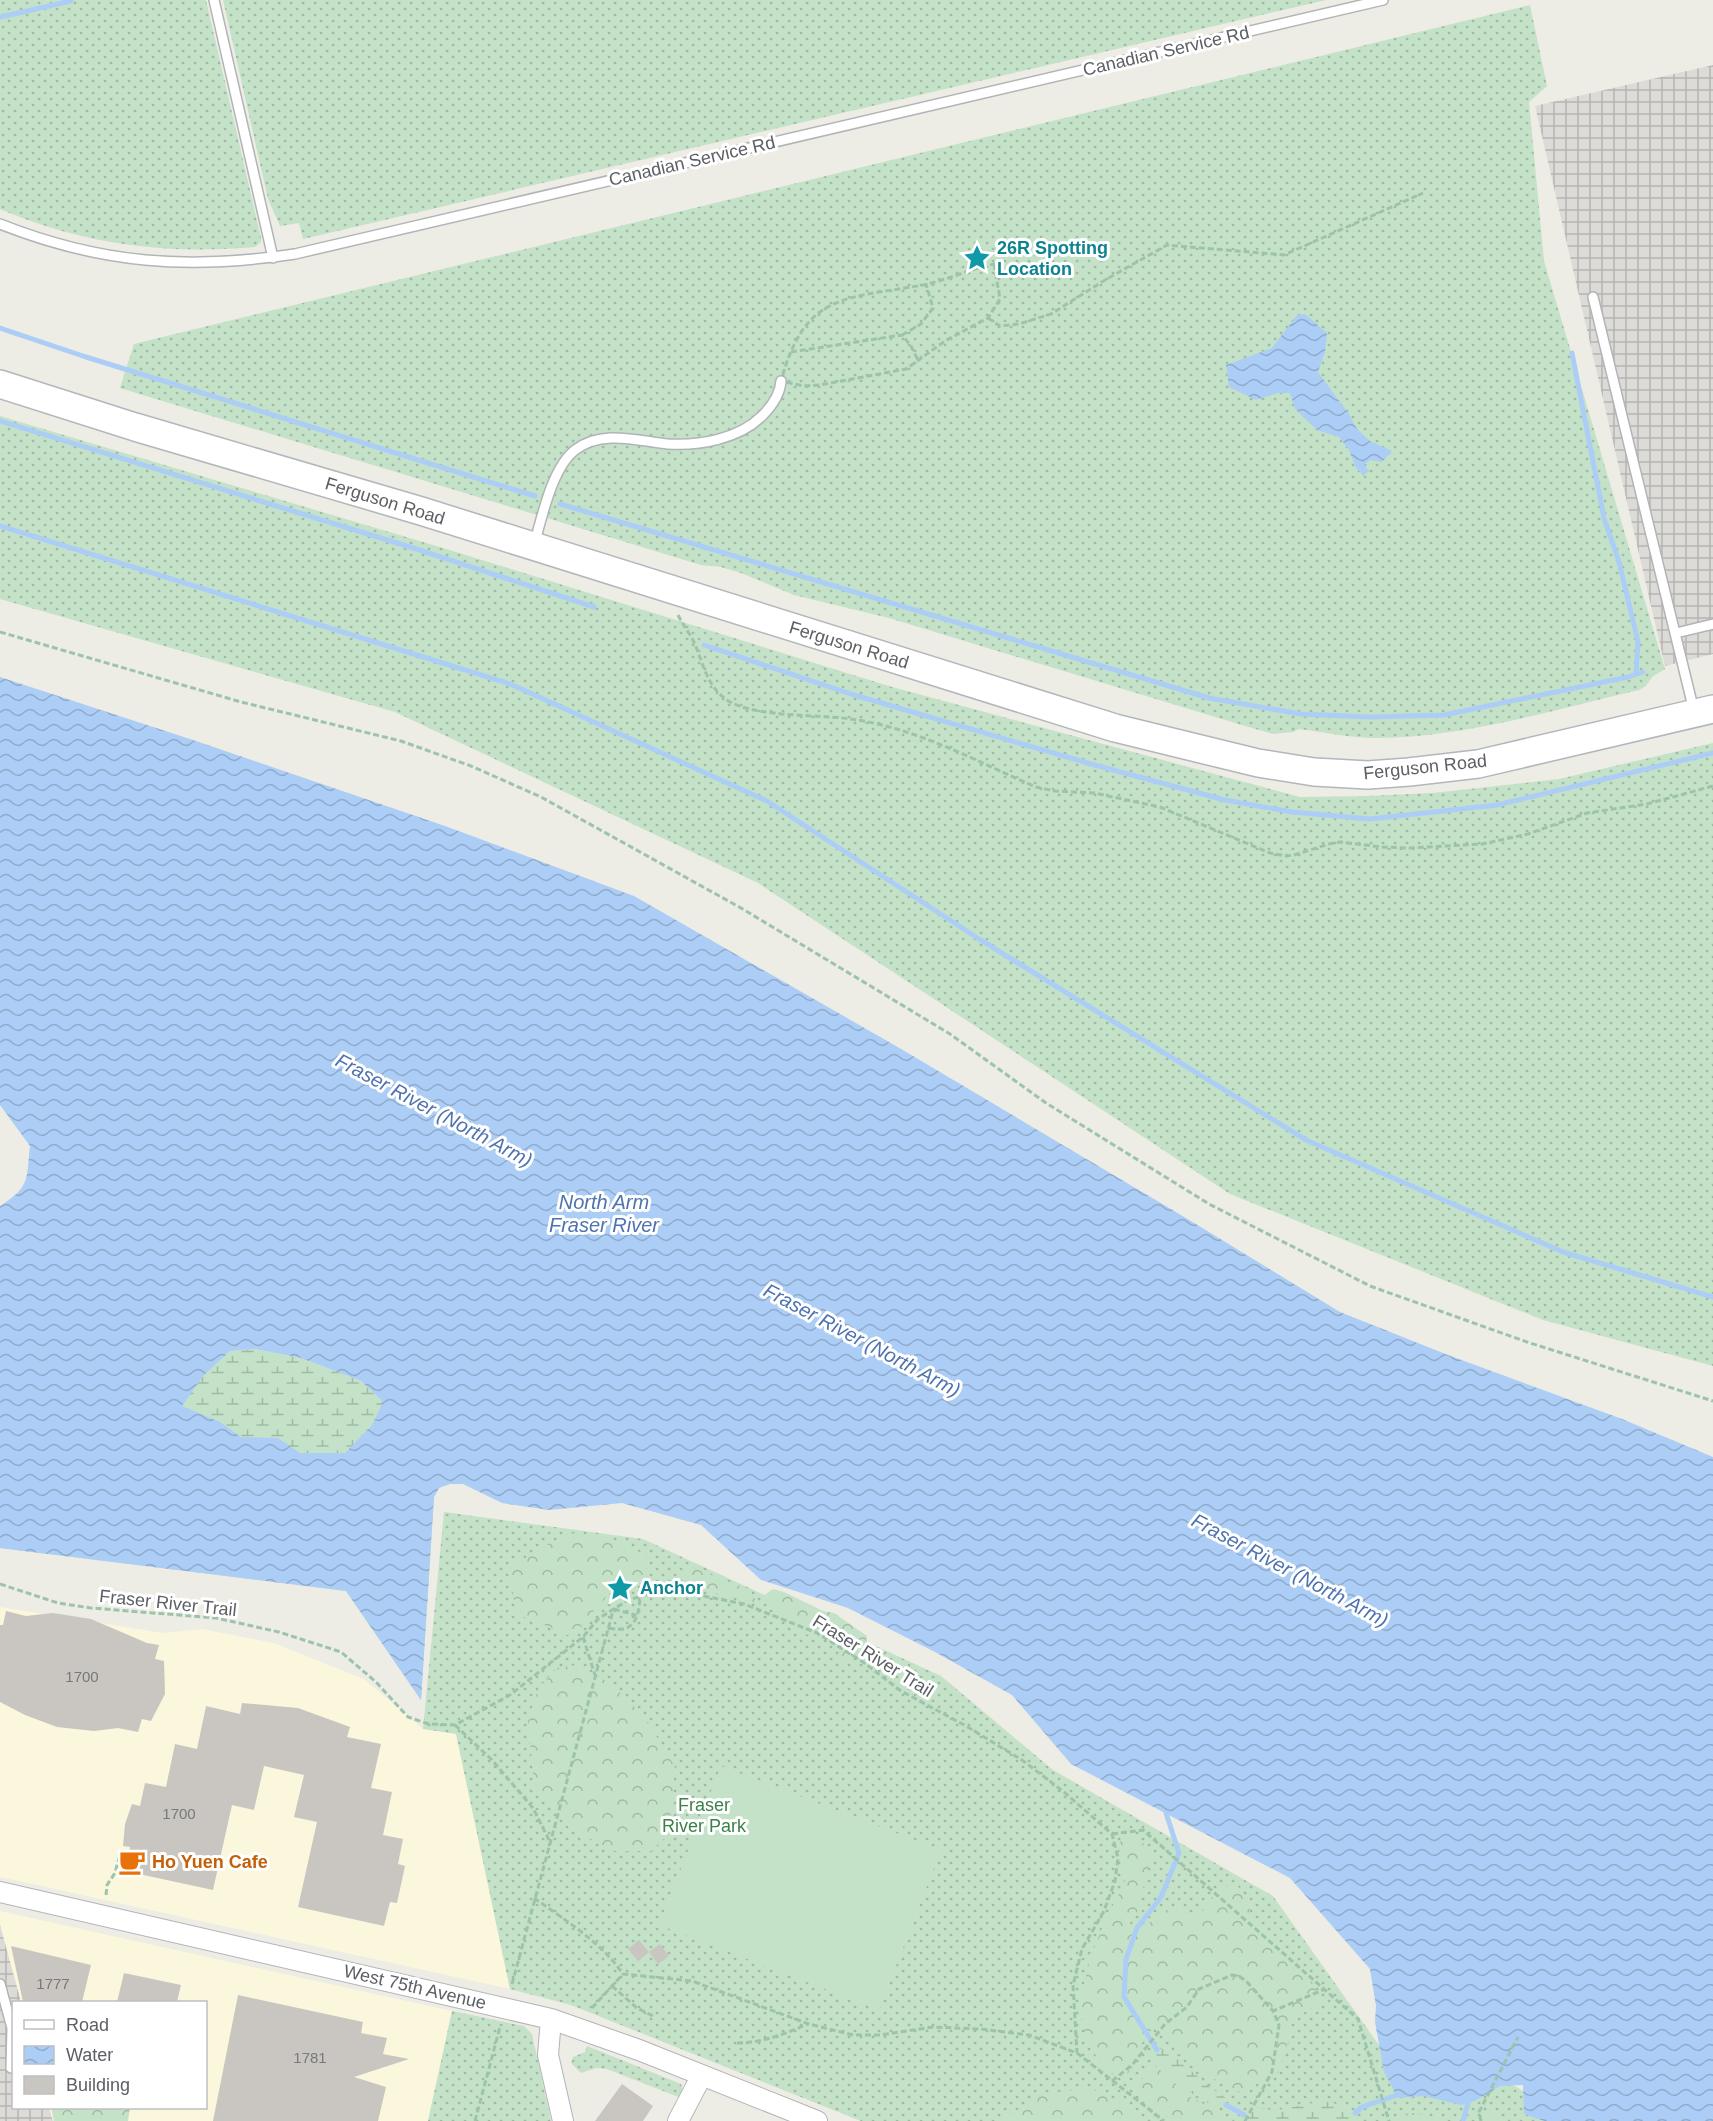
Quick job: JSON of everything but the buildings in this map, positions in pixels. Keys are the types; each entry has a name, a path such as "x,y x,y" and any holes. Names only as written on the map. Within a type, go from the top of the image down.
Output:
{"street":[{"name":"Ferguson Road","path":"0,384 135,427 421,511 1115,728 1258,763 1314,772 1368,776 1478,764 1704,712"},
{"name":"West 75th Avenue","path":"0,1892 551,2019 817,2121"},
{"path":"551,2019 549,2055 563,2121"},
{"path":"678,2121 702,2075"}],"lane":[{"path":"214,0 273,258"},
{"name":"Canadian Service Rd","path":"0,224 71,248 118,257 189,264 223,263 296,255 1383,0"},
{"path":"1593,297 1676,633 1704,712"},
{"path":"534,547 558,472 567,457 577,448 588,441 608,437 693,444 723,437 741,431 758,420 771,407 781,381"},
{"path":"1676,633 1713,624"},
{"path":"0,1984 12,2028 12,2068"}],"path":[{"path":"988,318 1000,326 1018,324 1051,314 1104,280 1167,245 1284,255 1423,193"},
{"path":"994,264 1000,299 988,318 945,341 906,369 820,385 804,386 781,381 791,352 806,325 828,305 850,297 926,284 976,267 994,264"},
{"path":"791,352 902,336 921,324 933,308 926,284"},
{"path":"902,336 911,346 918,361"},
{"path":"684,627 692,639 706,677 728,701 739,706 796,716 848,718 913,733 1036,787 1055,791 1073,790 1094,793 1160,807 1259,849 1286,856 1340,842 1383,848 1482,844 1528,834 1587,813 1647,804 1713,786"},
{"path":"0,632 241,702 401,741 471,766 521,788 741,908 950,1034 1046,1103 1209,1204 1370,1286 1527,1342 1713,1401"},
{"name":"Fraser River Trail","path":"0,1584 58,1603 91,1608 216,1618 279,1632 341,1652 376,1682 408,1717 429,1724 455,1725 510,1695 583,1637 598,1619 628,1600 649,1594 678,1591 744,1604 817,1633 863,1662 901,1691 1022,1760 1064,1792 1112,1834"},
{"path":"609,1628 624,1629 634,1622 639,1613 640,1596"},
{"path":"512,1984 614,1609 635,1615 634,1622"},
{"path":"583,1637 596,1677"},
{"path":"455,1725 492,1760 533,1808 550,1842"},
{"path":"1077,2053 1073,1985 1082,1948 1104,1911 1115,1881 1118,1858 1112,1834 1143,1830 1358,2019 1389,2121"},
{"path":"106,1895 107,1885 115,1873 120,1854"},
{"path":"534,1898 596,1944 615,1962 623,1974"},
{"path":"592,2008 623,1974"},
{"path":"623,1974 692,1981 809,2024 853,2035 880,2036 933,2027 981,2029 1029,2036 1077,2053 1164,2121"},
{"path":"1112,2081 1132,2065 1165,2024 1186,2007 1199,1989 1232,1975 1239,1976 1274,2011 1279,2025 1272,2072 1245,2121"},
{"path":"612,1986 637,2008 655,2017"},
{"path":"1274,2011 1323,1990"},
{"path":"737,2043 753,2043 809,2024"},
{"path":"475,2121 500,2027"},
{"path":"1481,2121 1479,2112 1518,2037"}],"shaded area":[{"path":"1713,65 1713,654 1665,666 1535,106"},
{"path":"0,1607 163,1633 202,1629 274,1643 364,1679 423,1729 456,1733 510,1989 0,1877"},
{"path":"0,1911 452,2011 428,2121 64,2121 52,2119 49,2109 207,2109 207,2001 21,2001 0,1925"},
{"path":"0,1925 21,2001 12,2001 12,2109 49,2109 53,2121 0,2121"}],"green space":[{"path":"0,0 206,0 261,242 255,247 222,249 157,248 125,244 62,231 0,209"},
{"path":"223,0 1326,0 303,239 299,223 280,226 268,199"},
{"path":"1530,5 1547,86 1529,102 1544,261 1665,669 1652,677 1646,686 1639,690 1509,721 1443,733 1367,738 1299,729 1293,732 1273,734 889,618 794,595 741,573 721,567 701,565 120,388 134,344"},
{"path":"0,416 443,548 892,687 1300,797 1433,793 1559,779 1713,743 1713,1366 1543,1320 1230,1194 758,883 395,712 0,599"},
{"path":"255,1349 301,1358 361,1381 383,1402 439,1488 434,1497 421,1700 346,1591 0,1548 230,1351"},
{"name":"Fraser River Park","path":"444,1512 643,1539 941,1676 1053,1770 1273,1896 1413,2093 1509,2082 1568,2121 861,2121 571,2005 510,1989 456,1734 423,1729"},
{"path":"570,1533 610,1538 646,1555 647,1582 620,1582 580,1629 565,1636 552,1628 516,1614 509,1567"},
{"path":"686,1565 750,1590 757,1603 702,1590 686,1578"},
{"path":"773,1589 823,1611 834,1613 867,1636 865,1654 845,1662 839,1658 841,1644 831,1637 802,1634 762,1597"},
{"path":"576,1665 608,1682 625,1697 646,1719 675,1767 669,1834 651,1851 615,1851 570,1829 534,1783 528,1720 539,1687 557,1668"},
{"path":"721,1766 941,1850 879,2010 659,1925"},
{"path":"1131,1837 1142,1841 1151,1857 1137,1912 1130,1922 1133,1933 1164,1911 1181,1905 1190,1915 1204,1910 1219,1886 1237,1885 1249,1901 1250,1916 1280,1943 1300,1966 1320,1997 1318,2004 1290,2021 1289,2039 1278,2073 1240,2092 1214,2079 1175,2051 1172,2039 1156,2027 1145,2038 1123,2079 1106,2070 1085,2040 1080,2003 1090,1959 1106,1918 1125,1883 1119,1849 1121,1838"},
{"path":"452,2011 524,2026 532,2034 551,2121 428,2121"},
{"path":"587,2046 681,2084 684,2093 681,2098 607,2069 596,2068 581,2073 571,2063 573,2057 585,2052"},
{"path":"1164,2047 1211,2088 1226,2098 1226,2105 1218,2108 1196,2097 1167,2070 1157,2065 1152,2053"},
{"path":"1154,2065 1188,2096 1233,2121 1172,2121 1132,2085 1143,2078"},
{"path":"1090,2088 1138,2111 1146,2121 1000,2121 1042,2094"},
{"path":"1323,2101 1348,2109 1357,2121 1246,2121 1244,2115 1258,2108 1273,2111"},
{"path":"51,2109 130,2109 128,2121 54,2121"},
{"path":"1490,2112 1501,2116 1508,2121 1479,2121"},
{"path":"1413,2113 1442,2118 1441,2121 1391,2121"}],"water":[{"path":"1305,314 1327,333 1325,352 1318,372 1349,414 1357,429 1370,441 1392,451 1382,462 1370,460 1364,465 1369,471 1363,475 1356,468 1349,450 1339,437 1317,430 1295,409 1290,393 1278,393 1256,400 1229,387 1226,365 1272,348 1297,315"},
{"name":"North Arm Fraser River","path":"0,677 445,826 634,896 896,1046 1340,1312 1448,1355 1622,1419 1713,1457 1713,2121 1544,2121 1524,2114 1523,2085 1500,2086 1475,2101 1461,2105 1424,2096 1398,2098 1384,2072 1375,2022 1376,2006 1370,1969 1290,1878 1071,1764 1012,1695 935,1652 848,1608 761,1580 701,1525 622,1503 549,1510 502,1503 463,1484 450,1484 439,1488 434,1497 421,1700 346,1591 0,1548 0,1206 17,1193 25,1181 30,1146 0,1105","holes":["255,1349 301,1358 361,1381 383,1402 372,1425 345,1453 300,1453 278,1438 241,1437 220,1422 182,1406 204,1375 230,1351"]}],"waterway":[{"path":"0,17 71,1"},
{"path":"0,328 86,357 535,496"},
{"path":"1572,353 1604,518 1619,562 1638,642 1636,674"},
{"path":"0,421 410,547 594,607"},
{"path":"560,504 1209,698 1301,714 1370,717 1444,715 1643,672"},
{"path":"0,526 517,687 767,801 979,939 1306,1140 1563,1252 1713,1297"},
{"path":"704,645 854,695 1091,764 1225,800 1292,812 1370,819 1497,805 1713,753"},
{"path":"1157,2050 1124,1997 1126,1959 1137,1928 1161,1897 1179,1853 1166,1813"},
{"path":"1355,2113 1362,2107 1397,2095"},
{"path":"1463,2121 1468,2103"},
{"path":"1226,2105 1244,2115"}],"place":[{"name":"26R Spotting Location","path":"977,258"},
{"name":"Anchor","path":"620,1588"},
{"name":"Ho Yuen Cafe","path":"132,1862"}],"water label":[{"name":"Fraser River (North Arm)","path":"434,1110"},
{"name":"Fraser River (North Arm)","path":"862,1340"},
{"name":"Fraser River (North Arm)","path":"1290,1570"}]}
